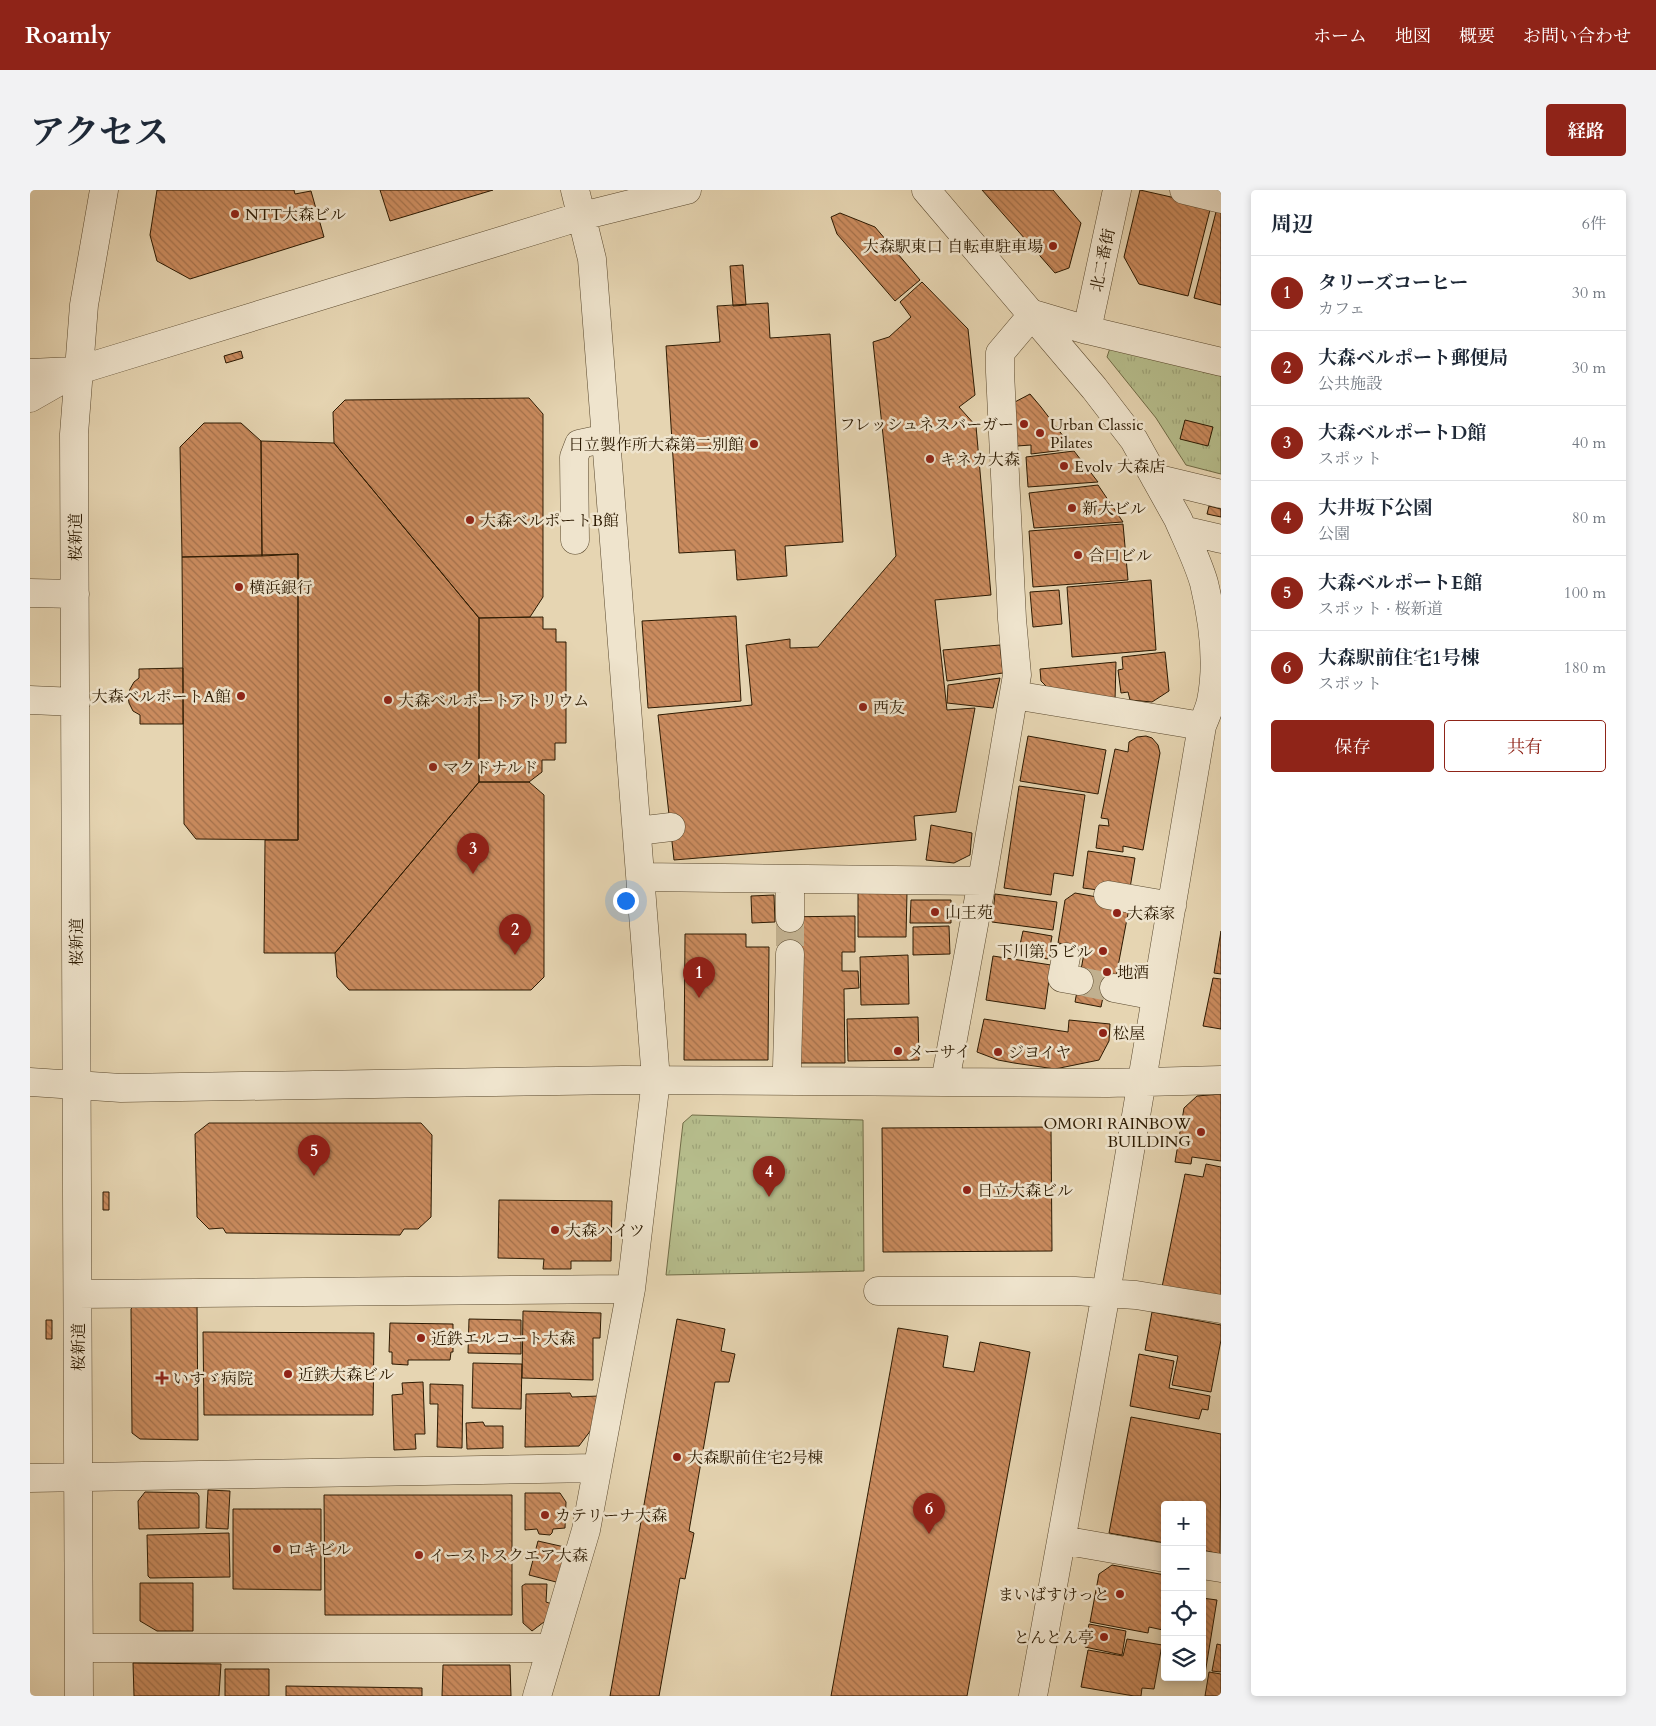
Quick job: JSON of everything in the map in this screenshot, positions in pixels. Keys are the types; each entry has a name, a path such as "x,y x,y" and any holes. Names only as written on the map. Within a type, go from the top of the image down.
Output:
{"street":[{"name":"桜新道","path":"79,1696 74,434 84,305 104,190"},
{"path":"537,1696 586,1530 631,1289 656,1080 592,259 575,190"},
{"path":"30,398 79,370 582,216 687,190"},
{"path":"926,190 1033,314 1134,440 1212,584 1218,639 1211,701 1202,726 1106,1293 1033,1696"},
{"name":"北二番街","path":"1088,330 1117,190"},
{"path":"1184,190 1221,199"},
{"path":"1033,314 1088,330 1221,362"},
{"path":"945,1082 1017,675 1004,620 1000,353 1033,314"},
{"path":"30,373 79,370"},
{"path":"575,540 574,457 579,444 592,441 606,441"},
{"path":"1155,478 1221,494"},
{"path":"1183,530 1221,539"},
{"path":"30,593 75,594"},
{"path":"1014,695 1202,726"},
{"path":"30,700 76,702"},
{"path":"637,831 671,827"},
{"path":"641,877 982,881"},
{"path":"790,879 790,918"},
{"path":"1108,895 1172,906"},
{"path":"787,1067 790,954"},
{"path":"1066,957 1062,978 1079,981"},
{"path":"1114,988 1156,996"},
{"path":"30,1082 121,1088 656,1080 1108,1083 1221,1080"},
{"path":"78,1294 631,1289"},
{"path":"878,1291 1075,1291 1136,1295 1221,1309"},
{"path":"30,1478 597,1468"},
{"path":"1062,1540 1161,1557"},
{"path":"1206,1566 1221,1568"},
{"path":"79,1648 551,1648"}],"green space":[{"path":"1110,348 1221,376 1221,474 1186,465 1156,418 1107,357"},
{"path":"692,1115 863,1120 864,1271 666,1275 683,1123"}],"building":[{"name":"NTT大森ビル","path":"157,190 294,190 295,194 311,191 324,237 190,279 157,261 150,235"},
{"path":"380,190 493,190 390,221"},
{"name":"大森駅東口 自転車駐車場","path":"982,190 1053,190 1081,223 1069,268 1055,273"},
{"path":"1140,190 1211,206 1188,296 1139,284 1124,257"},
{"path":"1217,208 1221,209 1221,305 1194,298"},
{"path":"840,213 875,227 920,280 895,301 837,234 831,217"},
{"path":"743,265 746,305 733,306 730,266"},
{"path":"922,282 968,329 975,395 959,407 976,426 991,595 935,600 947,710 975,708 956,812 914,816 916,840 674,860 658,715 752,705 746,645 790,639 790,648 818,647 896,556 873,342 889,337 911,317 900,302"},
{"name":"日立製作所大森第二別館","path":"768,303 770,338 830,334 843,542 785,546 787,576 737,580 735,550 679,553 666,346 720,342 717,306"},
{"path":"241,351 243,358 226,363 224,356"},
{"path":"1030,394 1073,449 1031,454 1031,445 1017,446 1013,403"},
{"name":"大森ベルポートB館","path":"529,398 543,414 543,597 530,617 479,618 334,443 333,412 345,400"},
{"path":"1185,420 1213,427 1208,446 1180,439"},
{"path":"204,423 241,423 261,441 262,556 182,557 180,447"},
{"name":"大森ベルポートアトリウム","path":"261,441 334,443 479,618 479,782 335,953 264,953 265,840 298,840 298,554 262,556"},
{"path":"1074,451 1098,482 1028,487 1026,457"},
{"name":"新大ビル","path":"1098,485 1123,522 1034,528 1029,493"},
{"path":"1209,506 1221,509 1221,517 1207,514"},
{"name":"合口ビル","path":"1123,524 1128,580 1033,587 1029,531"},
{"name":"大森ベルポートA館","path":"298,554 298,840 196,839 184,824 182,557"},
{"path":"1151,580 1156,650 1072,657 1067,587"},
{"path":"1059,590 1062,624 1033,627 1030,592"},
{"path":"736,616 741,701 648,708 642,621"},
{"path":"543,617 543,629 556,629 556,642 566,642 566,743 555,743 555,760 542,760 542,772 529,782 479,782 479,618"},
{"path":"1000,645 1003,673 947,681 943,650"},
{"path":"1165,652 1169,691 1152,702 1130,700 1128,692 1121,693 1118,670 1123,669 1122,657"},
{"path":"1116,662 1115,701 1047,687 1041,681 1040,669"},
{"path":"183,668 183,724 140,724 140,715 133,711 128,695 134,682 139,678 139,669"},
{"path":"1000,678 993,708 947,703 948,685"},
{"path":"1028,736 1106,750 1098,794 1020,781"},
{"path":"1146,736 1152,738 1158,745 1160,753 1143,850 1123,846 1123,852 1096,848 1099,825 1109,826 1108,819 1101,818 1115,749 1128,752 1129,742 1137,737"},
{"path":"479,782 529,782 544,795 544,977 531,990 349,990 337,977 335,953"},
{"path":"1019,786 1085,795 1073,876 1054,873 1051,895 1004,888"},
{"path":"931,825 972,833 970,855 954,863 926,860"},
{"path":"1088,851 1135,858 1129,894 1083,888"},
{"path":"858,892 907,892 906,937 858,937"},
{"name":"下川第５ビル","path":"1075,893 1130,903 1112,998 1103,997 1101,1007 1075,1002 1085,948 1058,943 1065,900"},
{"path":"995,894 1057,902 1053,930 992,922"},
{"path":"774,895 775,922 752,923 751,896"},
{"path":"911,900 951,900 951,923 910,923"},
{"path":"855,916 855,952 842,952 842,971 858,971 859,988 844,989 845,1063 797,1063 782,954 781,917"},
{"path":"949,926 950,954 913,955 913,927"},
{"path":"1023,931 1052,936 1048,959 1018,954"},
{"path":"1221,931 1221,974 1214,973"},
{"path":"685,934 746,934 746,947 769,947 768,1060 684,1060"},
{"path":"908,955 909,1004 861,1005 860,957"},
{"path":"993,956 1051,965 1045,1009 986,1000"},
{"path":"1213,978 1221,979 1221,1029 1203,1026"},
{"path":"918,1017 919,1060 848,1061 847,1019"},
{"path":"984,1019 1068,1032 1069,1020 1110,1024 1109,1041 1099,1060 1055,1069 1014,1063 998,1060 977,1052"},
{"name":"OMORI RAINBOW BUILDING","path":"1221,1094 1221,1161 1192,1157 1191,1164 1175,1162 1184,1108 1197,1096"},
{"path":"209,1123 421,1123 432,1135 431,1217 418,1229 404,1229 400,1235 226,1233 223,1228 209,1229 197,1217 195,1134"},
{"name":"日立大森ビル","path":"1051,1127 1052,1251 883,1252 882,1128"},
{"path":"1206,1164 1221,1167 1221,1304 1161,1292 1185,1174 1203,1177"},
{"path":"103,1192 109,1192 109,1210 103,1210"},
{"name":"大森ハイツ","path":"499,1200 612,1201 611,1261 571,1261 571,1269 543,1269 544,1259 498,1258"},
{"path":"139,1299 197,1299 198,1440 140,1439 132,1433 131,1309"},
{"path":"523,1311 601,1313 600,1338 593,1338 593,1380 522,1378"},
{"path":"1152,1312 1221,1325 1221,1340 1211,1392 1172,1385 1178,1356 1145,1350"},
{"path":"469,1319 521,1320 521,1354 468,1353"},
{"name":"大森駅前住宅2号棟","path":"677,1319 725,1329 721,1351 735,1354 729,1382 715,1382 689,1531 694,1533 685,1579 680,1578 659,1696 610,1696"},
{"path":"46,1320 52,1320 52,1339 46,1339"},
{"name":"近鉄エルコート大森","path":"390,1323 453,1324 453,1352 451,1352 450,1360 408,1360 408,1365 392,1364 392,1352 389,1352"},
{"path":"898,1328 948,1336 943,1367 974,1372 980,1342 1030,1352 967,1696 831,1696"},
{"name":"近鉄大森ビル","path":"203,1332 374,1333 373,1415 204,1415"},
{"path":"1139,1354 1174,1361 1169,1388 1210,1396 1208,1410 1202,1409 1199,1419 1130,1406"},
{"path":"473,1363 522,1364 521,1409 472,1408"},
{"path":"423,1382 425,1434 415,1434 416,1449 394,1450 392,1395 403,1394 402,1383"},
{"path":"430,1384 463,1385 462,1448 437,1447 438,1404 430,1404"},
{"path":"570,1393 572,1397 599,1396 597,1422 579,1446 525,1447 526,1394"},
{"path":"1131,1417 1221,1434 1220,1554 1206,1551 1206,1501 1161,1501 1161,1542 1109,1533"},
{"path":"483,1422 485,1426 503,1426 503,1448 467,1449 466,1423"},
{"path":"208,1490 230,1491 228,1529 206,1528"},
{"path":"145,1492 197,1493 199,1496 199,1528 139,1529 138,1501"},
{"name":"カテリーナ大森","path":"525,1493 560,1493 566,1502 565,1528 553,1529 550,1535 539,1534 537,1529 525,1530"},
{"name":"イーストスクエア大森","path":"324,1495 512,1495 512,1615 325,1615"},
{"name":"ロキビル","path":"233,1509 321,1509 321,1590 233,1589"},
{"path":"229,1533 230,1577 150,1578 148,1576 147,1535"},
{"path":"538,1541 569,1548 560,1583 529,1575"},
{"path":"1112,1565 1161,1574 1161,1630 1149,1627 1148,1633 1090,1622 1099,1574"},
{"path":"140,1583 193,1583 193,1631 157,1631 140,1621"},
{"path":"525,1584 547,1584 546,1602 552,1604 552,1616 532,1631 523,1623 522,1586"},
{"path":"1206,1599 1217,1600 1206,1668"},
{"path":"1089,1624 1126,1631 1122,1655 1085,1647"},
{"path":"1127,1639 1161,1645 1154,1689 1142,1688 1141,1696 1134,1696 1081,1687 1088,1650 1123,1656"},
{"path":"1217,1644 1221,1645 1221,1672 1212,1671"},
{"path":"133,1663 221,1664 219,1696 134,1696"},
{"path":"443,1665 510,1665 511,1696 442,1696"},
{"path":"225,1669 269,1669 269,1696 225,1696"},
{"path":"1209,1672 1221,1674 1221,1696 1205,1696"},
{"path":"286,1686 422,1688 422,1696 286,1696"}],"tunnel":[{"path":"790,918 790,954"},
{"path":"1079,981 1114,988"}],"place":[{"name":"NTT大森ビル","path":"235,214"},
{"name":"大森駅東口 自転車駐車場","path":"1053,246"},
{"name":"フレッシュネスバーガー","path":"1024,424"},
{"name":"Urban Classic Pilates","path":"1040,433"},
{"name":"日立製作所大森第二別館","path":"754,444"},
{"name":"キネカ大森","path":"930,459"},
{"name":"Evolv 大森店","path":"1064,466"},
{"name":"新大ビル","path":"1072,508"},
{"name":"大森ベルポートB館","path":"470,520"},
{"name":"合口ビル","path":"1078,555"},
{"name":"横浜銀行","path":"239,587"},
{"name":"大森ベルポートA館","path":"241,696"},
{"name":"大森ベルポートアトリウム","path":"388,700"},
{"name":"西友","path":"863,707"},
{"name":"マクドナルド","path":"433,767"},
{"name":"大森ベルポートD館","path":"473,874"},
{"name":"山王苑","path":"935,912"},
{"name":"大森家","path":"1117,913"},
{"name":"下川第５ビル","path":"1103,951"},
{"name":"大森ベルポート郵便局","path":"515,955"},
{"name":"地酒","path":"1107,972"},
{"name":"タリーズコーヒー","path":"699,998"},
{"name":"松屋","path":"1103,1033"},
{"name":"メーサイ","path":"898,1051"},
{"name":"ジヨイヤ","path":"998,1052"},
{"name":"OMORI RAINBOW BUILDING","path":"1201,1132"},
{"name":"大森ベルポートE館","path":"314,1176"},
{"name":"日立大森ビル","path":"967,1190"},
{"name":"大井坂下公園","path":"769,1197"},
{"name":"大森ハイツ","path":"555,1230"},
{"name":"近鉄エルコート大森","path":"421,1338"},
{"name":"近鉄大森ビル","path":"288,1374"},
{"name":"いすゞ病院","path":"162,1378"},
{"name":"大森駅前住宅2号棟","path":"677,1457"},
{"name":"カテリーナ大森","path":"545,1515"},
{"name":"大森駅前住宅1号棟","path":"929,1534"},
{"name":"ロキビル","path":"277,1549"},
{"name":"イーストスクエア大森","path":"419,1555"},
{"name":"まいばすけっと","path":"1120,1594"},
{"name":"とんとん亭","path":"1104,1637"}]}
